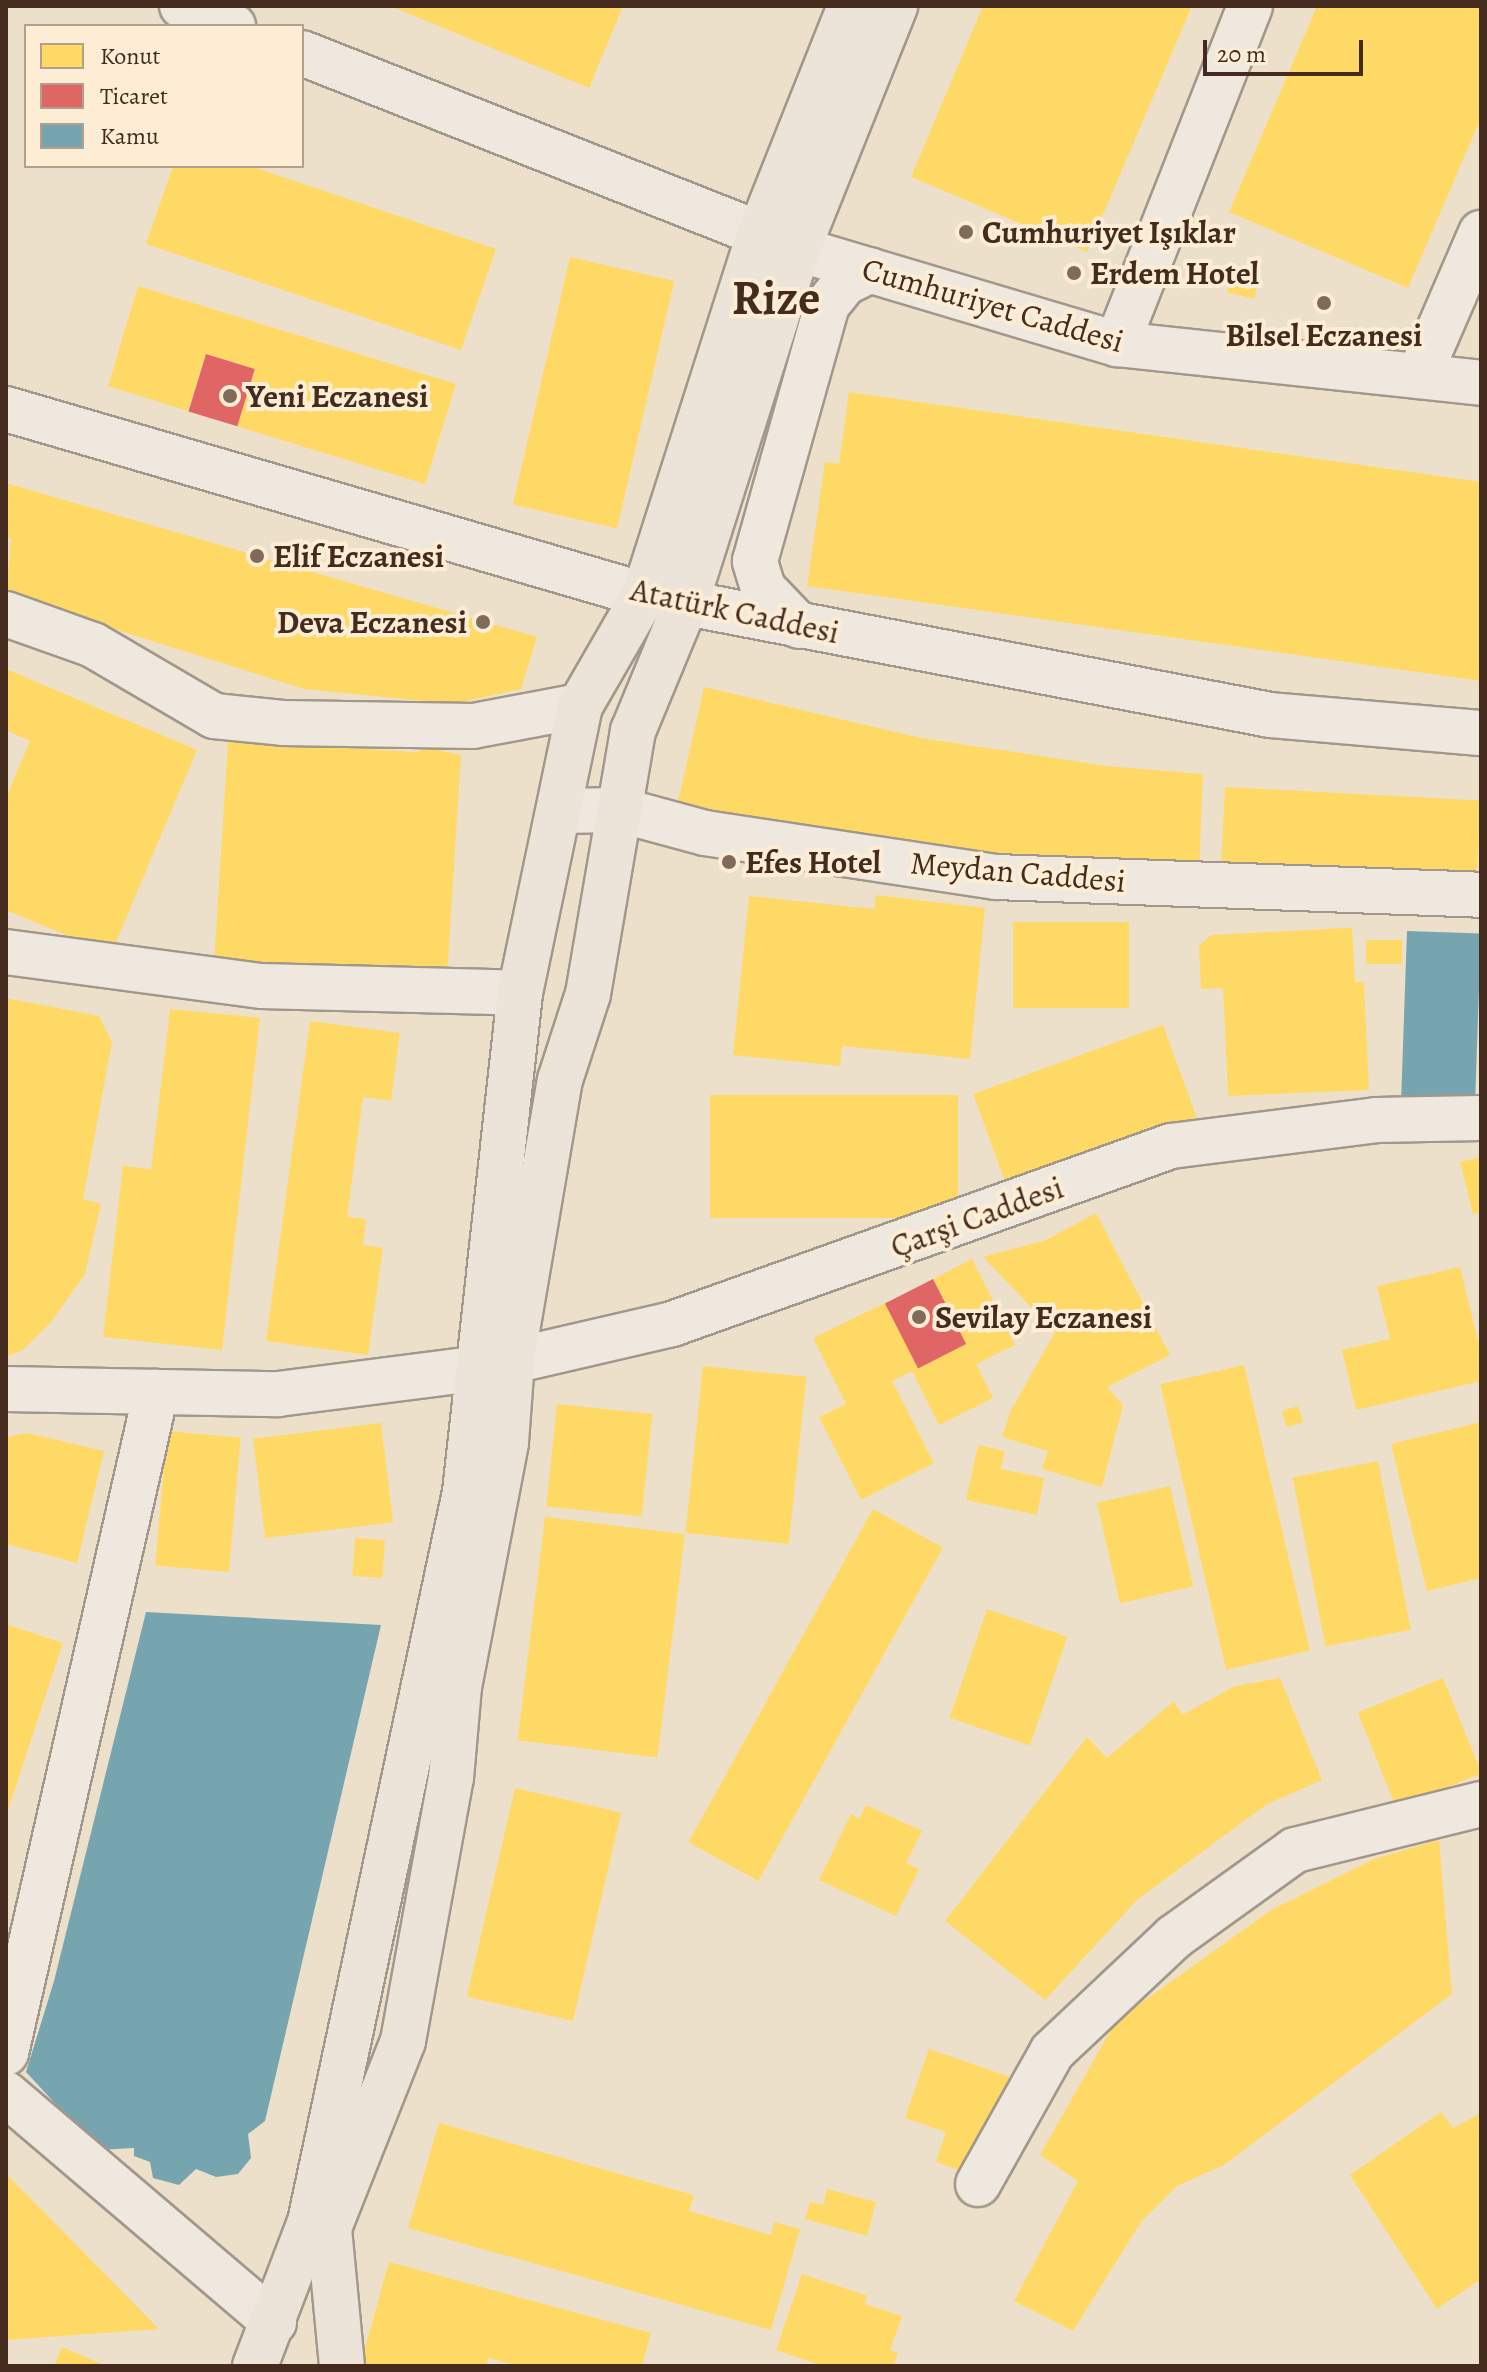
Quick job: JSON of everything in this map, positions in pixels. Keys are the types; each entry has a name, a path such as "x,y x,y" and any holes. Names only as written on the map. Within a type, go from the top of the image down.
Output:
{"main road":[{"path":"255,2366 274,2322 314,2207 465,1492 497,1364 560,1080 588,994 633,731 665,599 779,242 850,6"},
{"path":"779,242 895,6"},
{"path":"342,2366 329,2228 403,2041 451,1778 459,1687 506,1442 497,1364 481,1319 520,993 580,706 665,599"}],"street":[{"path":"182,6 228,24"},
{"path":"1117,344 1250,6"},
{"name":"Cumhuriyet Caddesi","path":"304,54 779,242 1117,344 1481,383"},
{"path":"1419,376 1481,233"},
{"path":"799,626 763,588 755,561 827,305 845,283 870,270"},
{"name":"Atatürk Caddesi","path":"6,409 665,599 1270,715 1481,733"},
{"path":"6,614 93,645 214,716 283,723 473,726 580,706"},
{"name":"Meydan Caddesi","path":"559,811 620,810 705,833 996,877 1481,895"},
{"path":"6,952 261,986 520,993"},
{"name":"Çarşi Caddesi","path":"6,1389 278,1394 497,1364 672,1324 1171,1146 1376,1120 1481,1118"},
{"path":"6,2053 156,1392"},
{"path":"978,2184 1052,2052 1174,1937 1295,1850 1481,1804"},
{"path":"6,2094 274,2322"}],"building: Konut":[{"path":"390,6 623,6 589,88"},
{"path":"983,6 1192,6 1087,252 911,177"},
{"path":"1317,6 1481,6 1481,118 1408,288 1229,212"},
{"path":"172,168 256,168 496,249 461,350 146,244"},
{"path":"570,257 674,281 617,529 513,504"},
{"path":"1231,275 1258,281 1254,299 1227,293"},
{"path":"138,286 456,384 425,484 236,426 255,369 206,354 188,411 108,386"},
{"path":"849,392 1481,482 1481,681 807,586 825,462 839,464"},
{"path":"6,483 537,637 521,689 453,704 304,689 6,595 11,539 6,537"},
{"path":"6,669 197,750 111,954 6,910 6,798 30,741 6,730"},
{"path":"704,687 921,738 1107,766 1203,774 1199,870 1078,870 840,837 678,802"},
{"path":"228,741 416,752 430,748 461,755 447,978 214,963"},
{"path":"1225,787 1481,800 1477,876 1221,863"},
{"path":"876,895 985,908 970,1059 842,1046 840,1066 733,1055 749,896 874,909"},
{"path":"1013,922 1129,922 1129,1008 1013,1008"},
{"path":"1352,928 1355,982 1364,982 1369,1090 1228,1096 1223,988 1201,989 1199,946 1211,935"},
{"path":"1366,940 1402,940 1402,964 1366,964"},
{"path":"6,998 99,1016 112,1042 83,1199 101,1204 85,1274 51,1322 22,1351 6,1356"},
{"path":"170,1009 260,1018 222,1350 103,1337 123,1166 151,1169"},
{"path":"310,1021 400,1033 391,1101 363,1097 347,1217 366,1219 363,1245 383,1248 368,1355 266,1341"},
{"path":"1163,1025 1197,1117 1007,1186 973,1094"},
{"path":"710,1095 958,1095 958,1218 710,1218"},
{"path":"1481,1157 1481,1212 1473,1214 1460,1162"},
{"path":"1096,1213 1170,1355 1107,1387 1123,1405 1102,1487 1042,1469 1048,1451 1002,1437 1011,1410 1055,1332 983,1257 1046,1240"},
{"path":"972,1259 1015,1345 976,1364 993,1398 939,1425 912,1371 892,1381 934,1463 861,1500 819,1417 846,1404 813,1338 885,1303 918,1368 966,1344 933,1279"},
{"path":"1460,1267 1481,1353 1481,1381 1356,1410 1342,1350 1390,1339 1377,1286"},
{"path":"1244,1365 1310,1650 1226,1670 1160,1384"},
{"path":"703,1366 806,1377 789,1544 685,1533"},
{"path":"557,1404 652,1414 642,1516 546,1506"},
{"path":"1298,1406 1303,1422 1287,1427 1282,1411"},
{"path":"1481,1422 1481,1578 1427,1591 1391,1444"},
{"path":"381,1423 393,1522 265,1538 253,1439"},
{"path":"167,1431 241,1437 229,1572 155,1565"},
{"path":"27,1433 104,1451 77,1563 6,1544 6,1437"},
{"path":"978,1445 1005,1451 1001,1469 1044,1478 1037,1515 966,1500"},
{"path":"1378,1461 1411,1630 1325,1646 1293,1478"},
{"path":"1170,1486 1193,1586 1120,1603 1097,1503"},
{"path":"873,1509 943,1548 758,1881 688,1842"},
{"path":"545,1517 685,1534 658,1758 518,1740"},
{"path":"355,1538 385,1540 382,1578 352,1576"},
{"path":"987,1609 1067,1637 1030,1745 950,1718"},
{"path":"6,1624 63,1643 7,1813 6,1813"},
{"path":"1280,1678 1322,1780 1267,1804 1137,1900 1045,2000 945,1921 1087,1737 1107,1758 1174,1701 1182,1715 1235,1686"},
{"path":"1443,1678 1481,1774 1396,1808 1358,1712"},
{"path":"515,1788 621,1813 573,2021 467,1997"},
{"path":"866,1805 922,1831 906,1863 919,1869 896,1916 819,1880 851,1814 859,1819"},
{"path":"1439,1840 1452,1994 1224,2165 1177,2186 1141,2222 1073,2331 1014,2301 1078,2181 1040,2155 1116,2021 1271,1910 1374,1859"},
{"path":"929,2049 1010,2077 976,2176 936,2162 946,2132 905,2118"},
{"path":"1441,2112 1453,2128 1481,2113 1481,2279 1437,2309 1350,2175"},
{"path":"439,2123 694,2195 689,2211 771,2235 774,2222 800,2229 771,2330 408,2228"},
{"path":"6,2174 52,2220 159,2329 6,2340"},
{"path":"827,2189 876,2202 867,2236 805,2219 810,2202 823,2205"},
{"path":"389,2262 651,2333 642,2366 519,2366 488,2358 486,2366 360,2366"},
{"path":"802,2274 868,2296 864,2304 902,2316 890,2350 898,2353 893,2366 823,2366 776,2350"},
{"path":"62,2347 106,2366 54,2366"}],"building: Ticaret":[{"path":"206,354 255,369 237,426 188,411"},
{"path":"933,1279 966,1344 918,1369 885,1304"}],"building: Kamu":[{"path":"1407,931 1481,934 1475,1102 1401,1100"},
{"path":"146,1612 381,1625 265,2121 248,2134 251,2158 238,2174 216,2177 196,2169 179,2185 153,2178 150,2162 134,2156 134,2148 98,2150 26,2072 54,1981"}],"place":[{"name":"Cumhuriyet Işıklar","path":"966,232"},
{"name":"Erdem Hotel","path":"1074,273"},
{"name":"Bilsel Eczanesi","path":"1324,303"},
{"name":"Yeni Eczanesi","path":"230,396"},
{"name":"Elif Eczanesi","path":"257,556"},
{"name":"Deva Eczanesi","path":"483,622"},
{"name":"Efes Hotel","path":"729,862"},
{"name":"Sevilay Eczanesi","path":"919,1317"}],"district":[{"name":"Rize","path":"776,299"}]}
